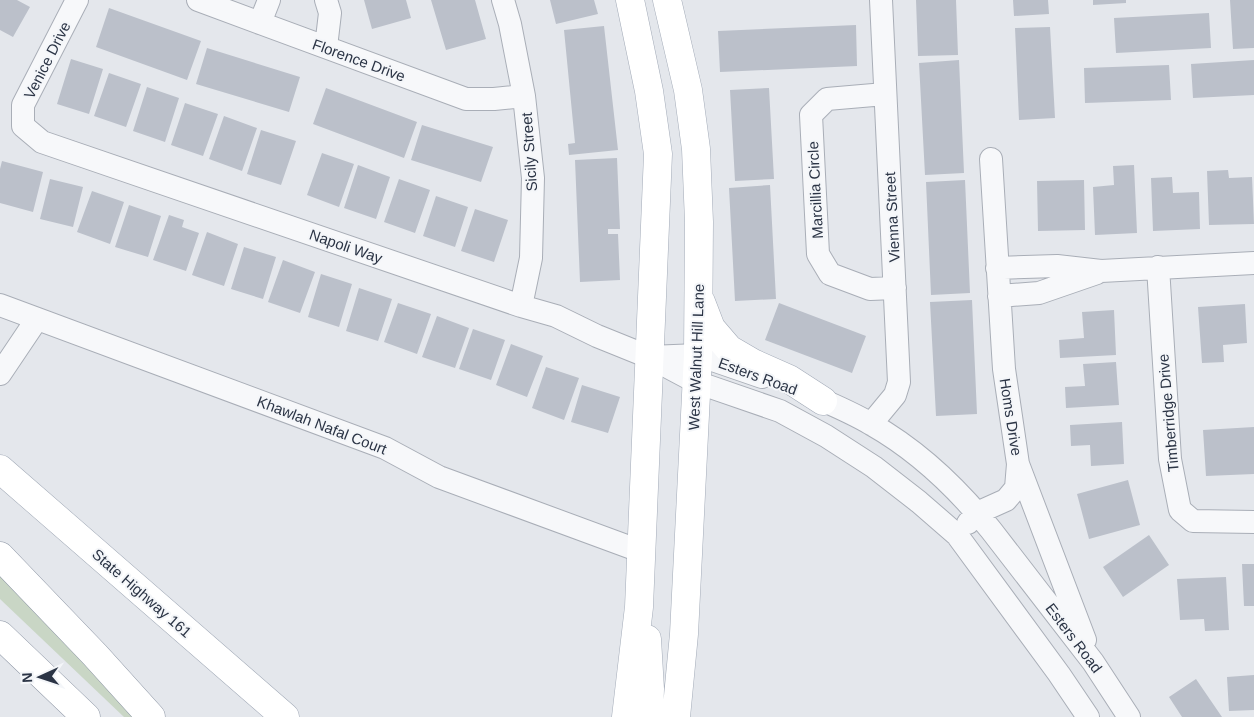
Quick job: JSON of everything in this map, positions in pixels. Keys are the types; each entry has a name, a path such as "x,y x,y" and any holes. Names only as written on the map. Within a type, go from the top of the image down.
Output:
{"main road":[{"path":"626,717 639,606 658,154 650,91 630,0"},
{"name":"West Walnut Hill Lane","path":"673,0 696,149 698,294 698,355 684,634 676,717"},
{"path":"698,294 710,328 729,350 753,363 789,378 823,401"},
{"name":"State Highway 161","path":"0,468 285,717"},
{"path":"0,556 95,655 151,717"},
{"path":"639,606 649,644 650,689 648,717"},
{"path":"0,635 86,717"}],"street":[{"name":"Venice Drive","path":"42,142 23,126 23,105 77,0"},
{"name":"Florence Drive","path":"198,0 466,99 524,96"},
{"path":"260,23 269,0"},
{"path":"326,0 330,12 326,47"},
{"name":"Sicily Street","path":"503,0 510,24 524,96 532,178 531,258 521,306"},
{"name":"Vienna Street","path":"871,424 895,395 899,382 881,0"},
{"name":"Marcillia Circle","path":"885,94 827,99 811,115 818,254 830,274 870,289 895,288"},
{"name":"Napoli Way","path":"42,142 521,306 556,316 597,336 649,357"},
{"name":"Homs Drive","path":"991,159 1004,369 1018,464 1093,662"},
{"path":"997,268 1057,266 1101,271 1254,263"},
{"name":"Timberridge Drive","path":"1158,267 1170,459 1180,510 1193,521 1254,522"},
{"path":"999,296 1039,293 1101,271"},
{"name":"Khawlah Nafal Court","path":"0,305 386,448 439,477 640,551"},
{"path":"0,374 37,319"},
{"name":"Esters Road","path":"649,357 698,355 790,386 871,424 900,442 937,472 977,513 1093,662 1129,717"},
{"name":"Esters Road","path":"649,357 696,382 780,411 826,436 874,466 919,502 957,535 1059,674 1088,717"},
{"path":"957,535 977,513 1006,500 1016,488 1018,464"}],"green space":[{"path":"0,573 136,717 124,717 0,599"}],"building":[{"path":"0,0 17,0 30,7 13,37 0,30"},
{"path":"364,0 406,0 411,18 372,29"},
{"path":"431,0 475,0 486,39 446,50"},
{"path":"550,0 594,0 598,14 556,24"},
{"path":"916,0 956,0 958,55 918,56"},
{"path":"1013,0 1048,0 1049,14 1014,16"},
{"path":"1093,0 1126,0 1126,3 1093,5"},
{"path":"1230,0 1254,0 1254,48 1233,49"},
{"path":"109,8 201,41 187,80 96,47"},
{"path":"1209,13 1211,48 1116,53 1114,18"},
{"path":"856,25 857,66 720,72 718,31"},
{"path":"604,26 618,150 569,155 568,144 575,143 564,30"},
{"path":"1050,27 1055,118 1019,120 1015,28"},
{"path":"207,48 300,77 289,112 196,84"},
{"path":"71,59 103,69 89,114 57,104"},
{"path":"959,60 964,173 925,175 919,63"},
{"path":"1254,60 1254,95 1193,98 1191,64"},
{"path":"1169,65 1171,100 1085,103 1084,68"},
{"path":"109,73 141,84 126,127 94,116"},
{"path":"147,87 179,98 165,142 133,131"},
{"path":"326,88 417,122 404,158 313,124"},
{"path":"769,88 774,179 735,181 730,90"},
{"path":"185,103 218,114 203,156 171,145"},
{"path":"224,116 257,128 242,171 209,159"},
{"path":"422,125 493,147 481,182 411,160"},
{"path":"261,130 296,141 281,185 247,174"},
{"path":"322,153 354,164 339,207 307,195"},
{"path":"617,158 620,229 608,229 608,234 618,234 620,280 580,282 575,160"},
{"path":"2,161 43,172 33,212 0,203 0,169"},
{"path":"358,165 390,177 376,219 344,208"},
{"path":"1134,165 1137,233 1095,235 1093,187 1114,185 1113,166"},
{"path":"1228,170 1229,178 1252,177 1254,224 1209,225 1207,171"},
{"path":"1172,177 1173,193 1199,192 1200,229 1153,231 1151,178"},
{"path":"50,179 83,187 73,227 40,219"},
{"path":"399,179 430,190 415,233 384,222"},
{"path":"965,180 970,293 931,295 926,182"},
{"path":"1084,180 1085,230 1038,231 1037,181"},
{"path":"770,185 776,299 735,301 729,188"},
{"path":"92,191 124,202 110,244 77,232"},
{"path":"436,196 468,207 455,247 423,236"},
{"path":"129,205 161,216 148,257 115,247"},
{"path":"475,209 508,220 494,262 461,251"},
{"path":"169,215 184,220 182,227 199,233 186,271 153,260"},
{"path":"207,232 238,244 224,286 192,275"},
{"path":"244,247 276,257 263,299 231,289"},
{"path":"283,260 315,272 300,313 268,302"},
{"path":"321,274 352,284 339,327 308,317"},
{"path":"359,288 392,299 378,341 346,331"},
{"path":"972,300 977,414 936,416 930,302"},
{"path":"398,303 431,314 417,354 384,342"},
{"path":"779,303 866,336 852,373 765,340"},
{"path":"1245,304 1247,343 1223,345 1224,362 1202,363 1198,307"},
{"path":"1114,310 1116,355 1060,358 1059,340 1084,338 1082,312"},
{"path":"437,316 469,328 455,368 422,357"},
{"path":"473,329 505,340 491,380 459,369"},
{"path":"511,344 543,356 527,397 496,385"},
{"path":"1116,362 1119,405 1066,408 1065,387 1085,386 1083,364"},
{"path":"546,367 579,378 564,420 532,408"},
{"path":"582,385 620,397 608,433 571,422"},
{"path":"1122,422 1124,464 1091,466 1090,445 1071,446 1070,425"},
{"path":"1254,427 1254,474 1206,476 1203,430"},
{"path":"1128,480 1140,525 1089,539 1077,494"},
{"path":"1149,535 1169,565 1123,597 1103,567"},
{"path":"1242,564 1254,564 1254,606 1244,606"},
{"path":"1226,577 1229,630 1205,631 1204,619 1180,620 1177,579"},
{"path":"1254,675 1254,710 1229,711 1227,677"},
{"path":"1196,679 1222,717 1182,717 1169,697"}]}
